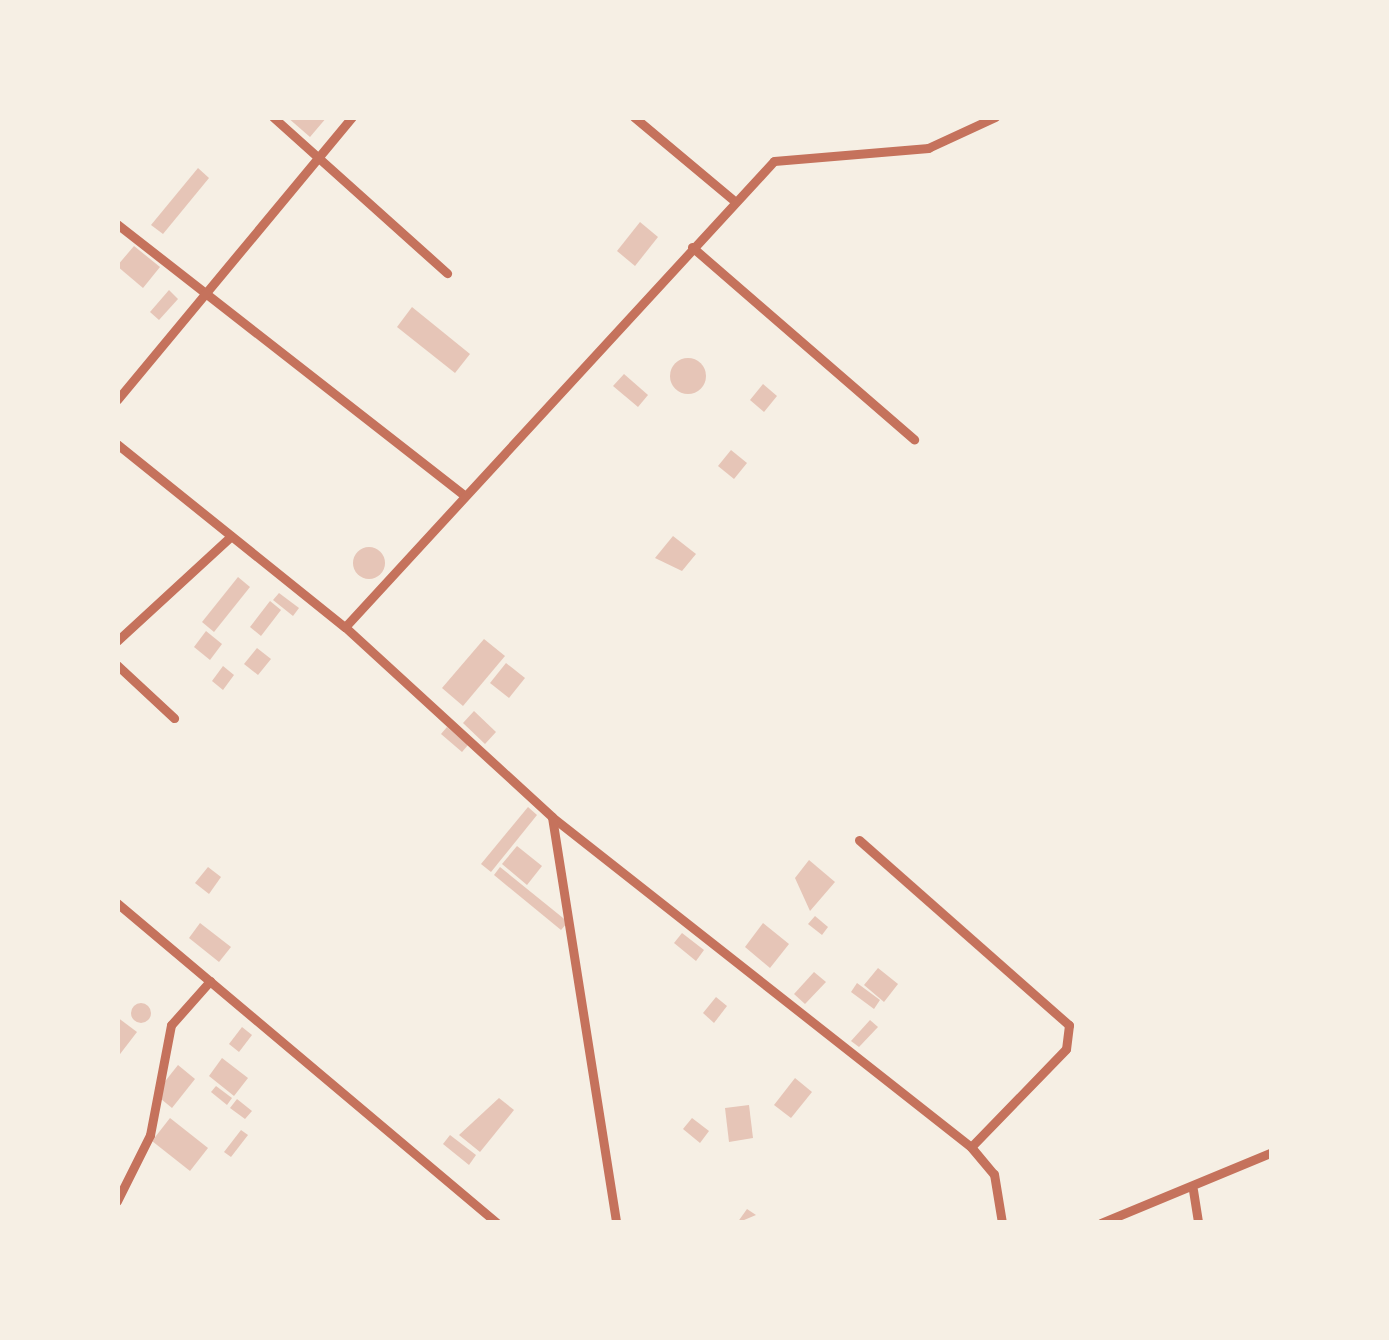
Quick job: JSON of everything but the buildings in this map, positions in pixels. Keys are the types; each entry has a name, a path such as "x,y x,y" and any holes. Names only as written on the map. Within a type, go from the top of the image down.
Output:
{"street":[{"path":"273,117 447,273"},
{"path":"117,400 352,117"},
{"path":"634,117 732,199"},
{"path":"345,627 732,199 800,151 928,148 994,117"},
{"path":"117,224 462,494"},
{"path":"692,247 914,439"},
{"path":"117,444 345,627 552,817 971,1148 994,1174 1002,1223"},
{"path":"117,641 231,536"},
{"path":"117,665 174,718"},
{"path":"552,817 616,1223"},
{"path":"859,840 1069,1025 1066,1049 971,1148"},
{"path":"117,903 496,1223"},
{"path":"117,1201 150,1135 171,1025 210,981"},
{"path":"1101,1223 1193,1190 1272,1152"},
{"path":"1193,1190 1198,1223"}]}
